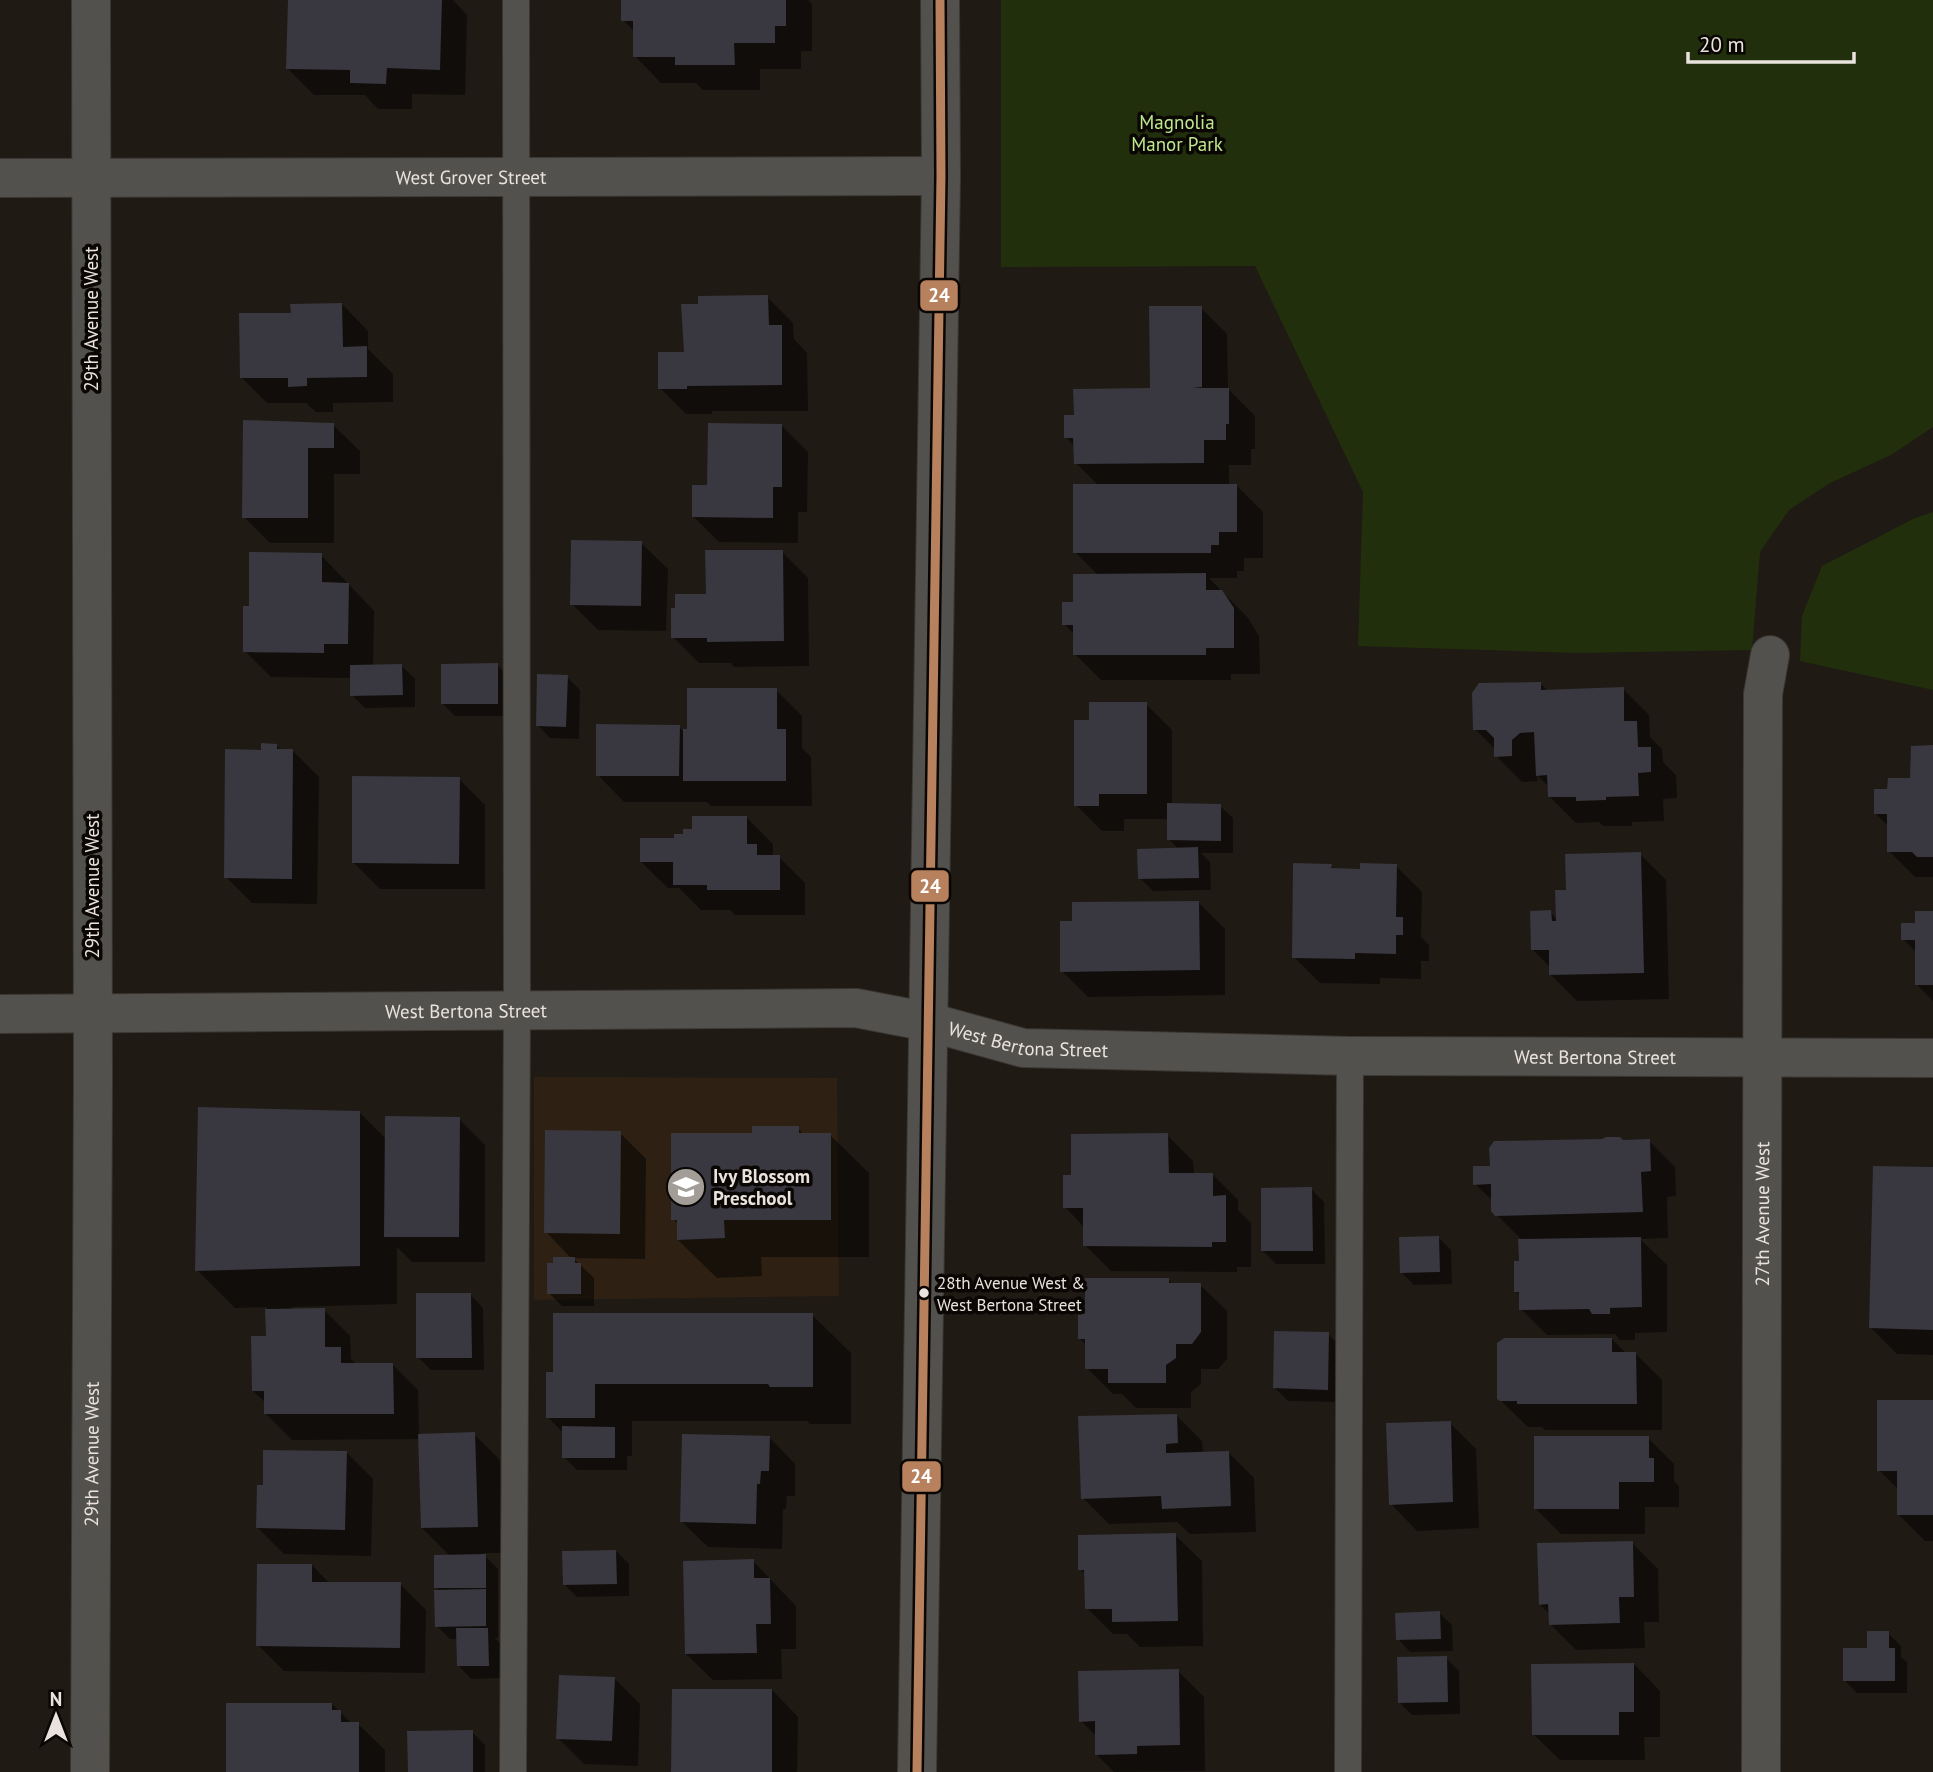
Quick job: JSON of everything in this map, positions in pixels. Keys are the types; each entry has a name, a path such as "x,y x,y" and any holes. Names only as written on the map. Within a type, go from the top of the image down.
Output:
{"street":[{"name":"29th Avenue West","path":"90,1772 91,0"},
{"path":"917,1772 941,176 940,0"},
{"name":"West Grover Street","path":"0,178 941,176"},
{"name":"27th Avenue West","path":"1761,1772 1763,694 1770,655"},
{"name":"West Bertona Street","path":"0,1014 856,1008 929,1022 1023,1048 1350,1056 1933,1058"}],"lane":[{"path":"513,1772 517,1010 516,0"},
{"path":"1348,1772 1350,1056"}],"shaded area":[{"name":"Ivy Blossom Preschool","path":"534,1077 837,1078 839,1296 534,1300"}],"green space":[{"name":"Magnolia Manor Park","path":"1001,0 1933,0 1933,427 1891,455 1830,483 1789,510 1760,552 1752,650 1577,653 1358,646 1363,492 1255,266 1001,267"},
{"path":"1933,512 1933,690 1800,661 1802,616 1822,566 1915,518"}],"building":[{"path":"288,0 442,0 440,70 387,68 386,84 350,83 350,70 286,69"},
{"path":"621,0 786,0 786,26 775,26 775,43 734,43 735,65 675,65 675,57 633,57 633,21 621,21"},
{"path":"768,295 769,325 782,325 782,385 658,389 658,352 684,352 681,304 698,304 698,296"},
{"path":"342,303 343,347 367,346 367,377 307,378 307,386 288,387 288,378 240,378 239,313 291,313 290,304"},
{"path":"1149,306 1202,306 1202,387 1192,388 1229,388 1226,440 1204,440 1204,463 1074,464 1073,438 1064,438 1064,415 1074,415 1073,389 1150,388"},
{"path":"243,420 334,423 334,448 308,448 308,518 242,518"},
{"path":"708,423 782,424 782,487 773,487 773,518 692,517 692,485 707,485"},
{"path":"1073,484 1237,484 1237,532 1219,532 1219,545 1211,545 1211,553 1073,553"},
{"path":"571,540 642,541 641,606 570,605"},
{"path":"705,550 783,550 784,641 707,642 707,638 671,638 671,608 675,608 675,594 706,594"},
{"path":"249,552 322,553 322,582 349,583 348,644 324,644 324,653 243,652 243,606 249,606"},
{"path":"1206,573 1206,590 1222,590 1234,608 1234,648 1206,648 1206,655 1073,655 1073,625 1062,625 1062,602 1073,602 1073,574"},
{"path":"498,663 498,704 441,704 441,664"},
{"path":"402,664 403,695 350,696 350,665"},
{"path":"537,674 568,675 566,727 536,726"},
{"path":"1541,682 1541,690 1624,687 1624,721 1637,721 1638,747 1651,747 1651,772 1638,773 1639,796 1576,801 1576,797 1548,797 1547,775 1536,776 1534,732 1520,733 1512,740 1512,756 1494,757 1494,738 1486,730 1473,730 1472,693 1479,683"},
{"path":"687,688 777,688 777,729 786,729 786,781 683,781 683,729 687,729"},
{"path":"1089,702 1147,702 1147,794 1099,794 1099,806 1074,806 1074,720 1089,720"},
{"path":"596,724 680,725 679,776 596,776"},
{"path":"261,743 277,744 277,749 293,749 292,879 224,878 225,749 261,750"},
{"path":"1933,745 1933,857 1917,857 1912,852 1887,852 1887,814 1874,814 1874,789 1887,789 1888,778 1910,778 1911,746"},
{"path":"352,776 460,777 459,864 352,863"},
{"path":"1167,803 1221,804 1221,841 1167,840"},
{"path":"692,816 747,816 747,844 757,844 757,855 780,855 780,890 707,890 707,885 673,885 673,862 640,862 640,838 674,838 674,834 683,834 683,829 692,829"},
{"path":"1198,847 1199,878 1138,879 1137,849"},
{"path":"1641,852 1644,973 1549,975 1549,950 1531,950 1530,911 1551,910 1552,921 1556,921 1555,890 1566,890 1565,854"},
{"path":"1293,863 1332,864 1331,868 1360,869 1360,863 1397,864 1396,917 1403,917 1403,935 1396,935 1396,954 1355,953 1355,959 1292,958"},
{"path":"1199,901 1200,970 1060,972 1060,921 1072,921 1072,902"},
{"path":"1915,911 1933,911 1933,985 1915,985 1915,940 1901,940 1901,923 1915,923"},
{"path":"198,1107 360,1111 360,1266 195,1271"},
{"path":"385,1116 460,1117 459,1237 384,1237"},
{"path":"752,1126 799,1126 799,1133 831,1133 831,1220 724,1220 725,1238 677,1240 677,1220 671,1220 671,1133 752,1133"},
{"path":"545,1130 621,1131 620,1234 544,1233"},
{"path":"1168,1133 1169,1173 1213,1173 1213,1196 1226,1195 1226,1242 1212,1242 1212,1247 1083,1246 1083,1208 1063,1208 1063,1175 1071,1175 1071,1134"},
{"path":"1620,1137 1623,1140 1650,1139 1651,1171 1641,1172 1643,1212 1495,1216 1491,1211 1491,1184 1473,1185 1473,1166 1490,1166 1489,1148 1494,1141"},
{"path":"1873,1166 1933,1167 1933,1330 1869,1328"},
{"path":"1312,1187 1313,1251 1261,1251 1261,1188"},
{"path":"1439,1236 1440,1272 1400,1273 1399,1237"},
{"path":"1641,1237 1642,1307 1610,1308 1610,1314 1592,1314 1589,1309 1519,1310 1519,1292 1514,1292 1514,1261 1519,1261 1518,1239"},
{"path":"553,1257 575,1257 575,1263 581,1263 581,1294 547,1294 547,1263 553,1263"},
{"path":"1085,1278 1169,1278 1169,1283 1201,1283 1201,1332 1192,1344 1176,1344 1176,1358 1166,1365 1166,1383 1108,1383 1108,1369 1085,1369 1085,1339 1078,1339 1078,1314 1085,1314"},
{"path":"416,1293 471,1293 472,1358 416,1358"},
{"path":"325,1308 325,1347 341,1347 341,1363 393,1363 394,1414 264,1414 264,1391 252,1391 251,1336 266,1336 265,1309"},
{"path":"553,1313 813,1313 813,1387 770,1387 768,1384 595,1384 595,1418 546,1418 546,1372 553,1372"},
{"path":"1274,1331 1329,1332 1328,1390 1273,1388"},
{"path":"1504,1338 1612,1338 1612,1352 1636,1352 1637,1404 1517,1404 1517,1401 1500,1401 1497,1399 1497,1343"},
{"path":"1877,1400 1933,1400 1933,1515 1897,1515 1897,1471 1877,1471"},
{"path":"1177,1414 1178,1443 1166,1444 1166,1453 1229,1451 1231,1506 1162,1509 1161,1496 1081,1499 1078,1416"},
{"path":"1451,1421 1453,1502 1389,1505 1386,1423"},
{"path":"562,1426 615,1427 615,1458 562,1458"},
{"path":"475,1432 478,1527 421,1528 418,1434"},
{"path":"682,1434 770,1436 769,1471 761,1471 760,1484 757,1484 756,1524 680,1522"},
{"path":"1534,1436 1649,1436 1649,1458 1654,1458 1654,1482 1619,1482 1619,1509 1534,1509"},
{"path":"263,1450 347,1451 345,1530 256,1528 257,1485 263,1485"},
{"path":"1176,1533 1178,1621 1112,1622 1112,1609 1085,1609 1084,1570 1078,1570 1078,1535"},
{"path":"1633,1541 1634,1597 1619,1597 1620,1623 1549,1625 1548,1604 1539,1605 1537,1543"},
{"path":"616,1550 617,1584 563,1585 562,1551"},
{"path":"486,1554 486,1588 434,1588 434,1555"},
{"path":"754,1559 754,1578 770,1578 771,1624 756,1624 757,1653 685,1654 683,1561"},
{"path":"257,1564 312,1564 312,1582 401,1582 400,1648 256,1646"},
{"path":"486,1589 486,1626 435,1627 434,1590"},
{"path":"1440,1611 1441,1639 1396,1640 1395,1613"},
{"path":"456,1628 488,1628 489,1666 457,1666"},
{"path":"1867,1631 1889,1631 1889,1648 1895,1648 1895,1681 1843,1681 1843,1648 1867,1648"},
{"path":"1447,1656 1448,1702 1398,1703 1397,1657"},
{"path":"1634,1663 1634,1712 1619,1712 1619,1735 1532,1735 1531,1664"},
{"path":"1179,1669 1180,1745 1137,1746 1137,1754 1095,1755 1095,1721 1079,1722 1078,1671"},
{"path":"559,1675 615,1677 612,1741 556,1739"},
{"path":"672,1689 772,1689 772,1772 671,1772"},
{"path":"226,1703 332,1703 332,1710 341,1710 341,1722 359,1722 359,1772 226,1772"},
{"path":"473,1730 473,1772 408,1772 407,1731"}],"transit line":[{"name":"24","path":"917,1772 941,176 940,0"}],"place":[{"name":"Ivy Blossom Preschool","path":"686,1187"},
{"name":"28th Avenue West & West Bertona Street","path":"924,1293"}]}
